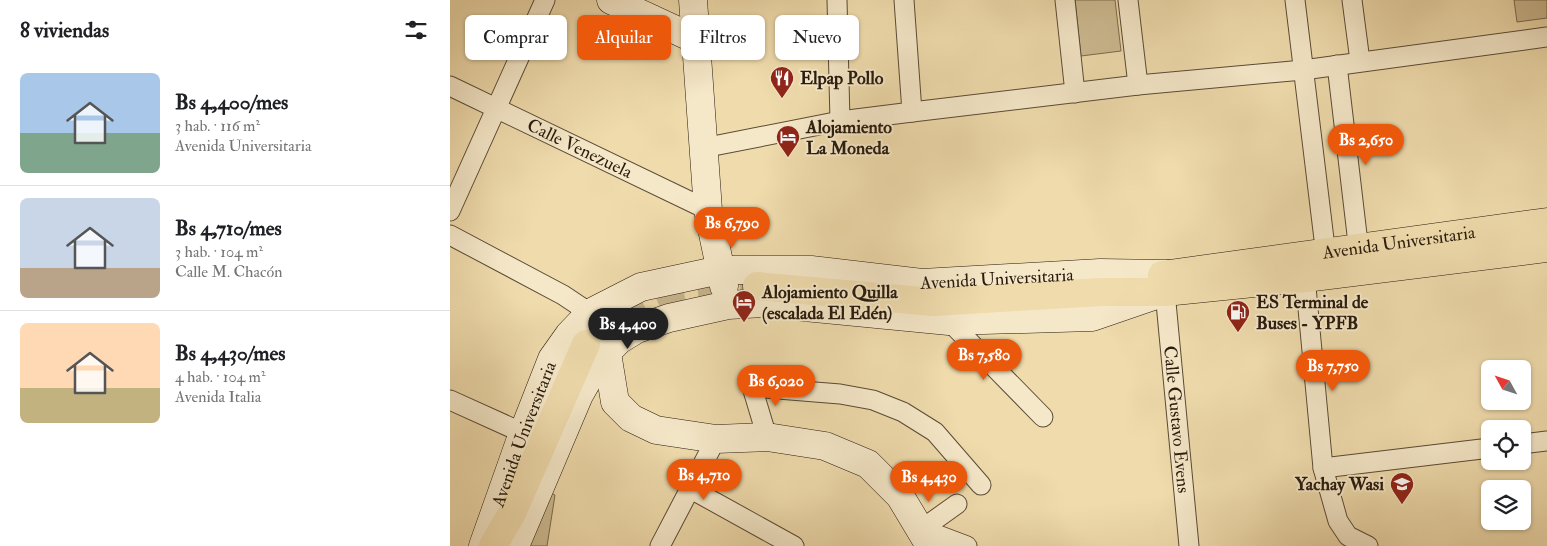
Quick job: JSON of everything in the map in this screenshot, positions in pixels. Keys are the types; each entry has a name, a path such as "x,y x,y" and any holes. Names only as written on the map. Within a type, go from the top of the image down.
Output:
{"main road":[{"path":"611,0 681,32"},
{"path":"697,60 708,210 728,305"},
{"name":"Avenida Universitaria","path":"1360,260 1547,222"},
{"name":"Avenida Universitaria","path":"482,546 552,359 590,313 641,287 720,270 811,270 922,283 1100,274 1166,283 1360,260 1547,248"},
{"path":"757,286 933,302 1102,292 1166,283"},
{"name":"Avenida Universitaria","path":"515,546 579,395 599,360 596,349 620,340 637,329 670,318 728,305 763,303 949,321 1092,317 1166,283"},
{"path":"590,313 596,349 615,402"},
{"path":"493,546 512,513 596,349"},
{"path":"579,395 594,392 615,402 631,418 656,430 716,439 767,437 824,446 868,464 900,496 926,538"},
{"path":"502,546 512,513"}],"street":[{"path":"450,211 545,0"},
{"path":"837,0 840,121"},
{"path":"904,0 912,112"},
{"path":"1065,0 1075,93"},
{"path":"1128,0 1138,85"},
{"path":"1295,0 1303,70 1316,265 1324,468 1338,521 1348,536 1368,546"},
{"path":"1352,0 1360,61"},
{"path":"703,148 840,121 1138,85 1303,70 1547,37"},
{"path":"1337,65 1360,260"},
{"name":"Calle Venezuela","path":"450,86 708,210"},
{"path":"450,236 563,295 590,313"},
{"name":"Calle Gustavo Evens","path":"1166,283 1188,546"},
{"path":"949,321 1043,417"},
{"path":"767,437 752,387 840,394 873,400 902,412 935,432 981,485"},
{"path":"450,400 523,433"},
{"path":"660,546 692,489 716,439"},
{"path":"1531,443 1547,441"},
{"path":"1324,468 1481,449"},
{"path":"692,489 794,546"},
{"path":"926,538 957,504"},
{"path":"926,538 966,546"}],"shaded area":[{"path":"1075,0 1115,0 1121,51 1081,56"},
{"path":"1514,0 1547,0 1547,18 1517,22"},
{"path":"546,490 555,495 547,546 524,546"}],"tunnel":[{"path":"586,344 605,329 646,304 690,291 757,286"}],"place":[{"name":"Elpap Pollo","path":"782,99"},
{"name":"Alojamiento La Moneda","path":"788,158"},
{"name":"Alojamiento Quilla (escalada El Edén)","path":"744,323"},
{"name":"ES Terminal de Buses - YPFB","path":"1238,333"},
{"name":"Yachay Wasi","path":"1402,505"}]}
